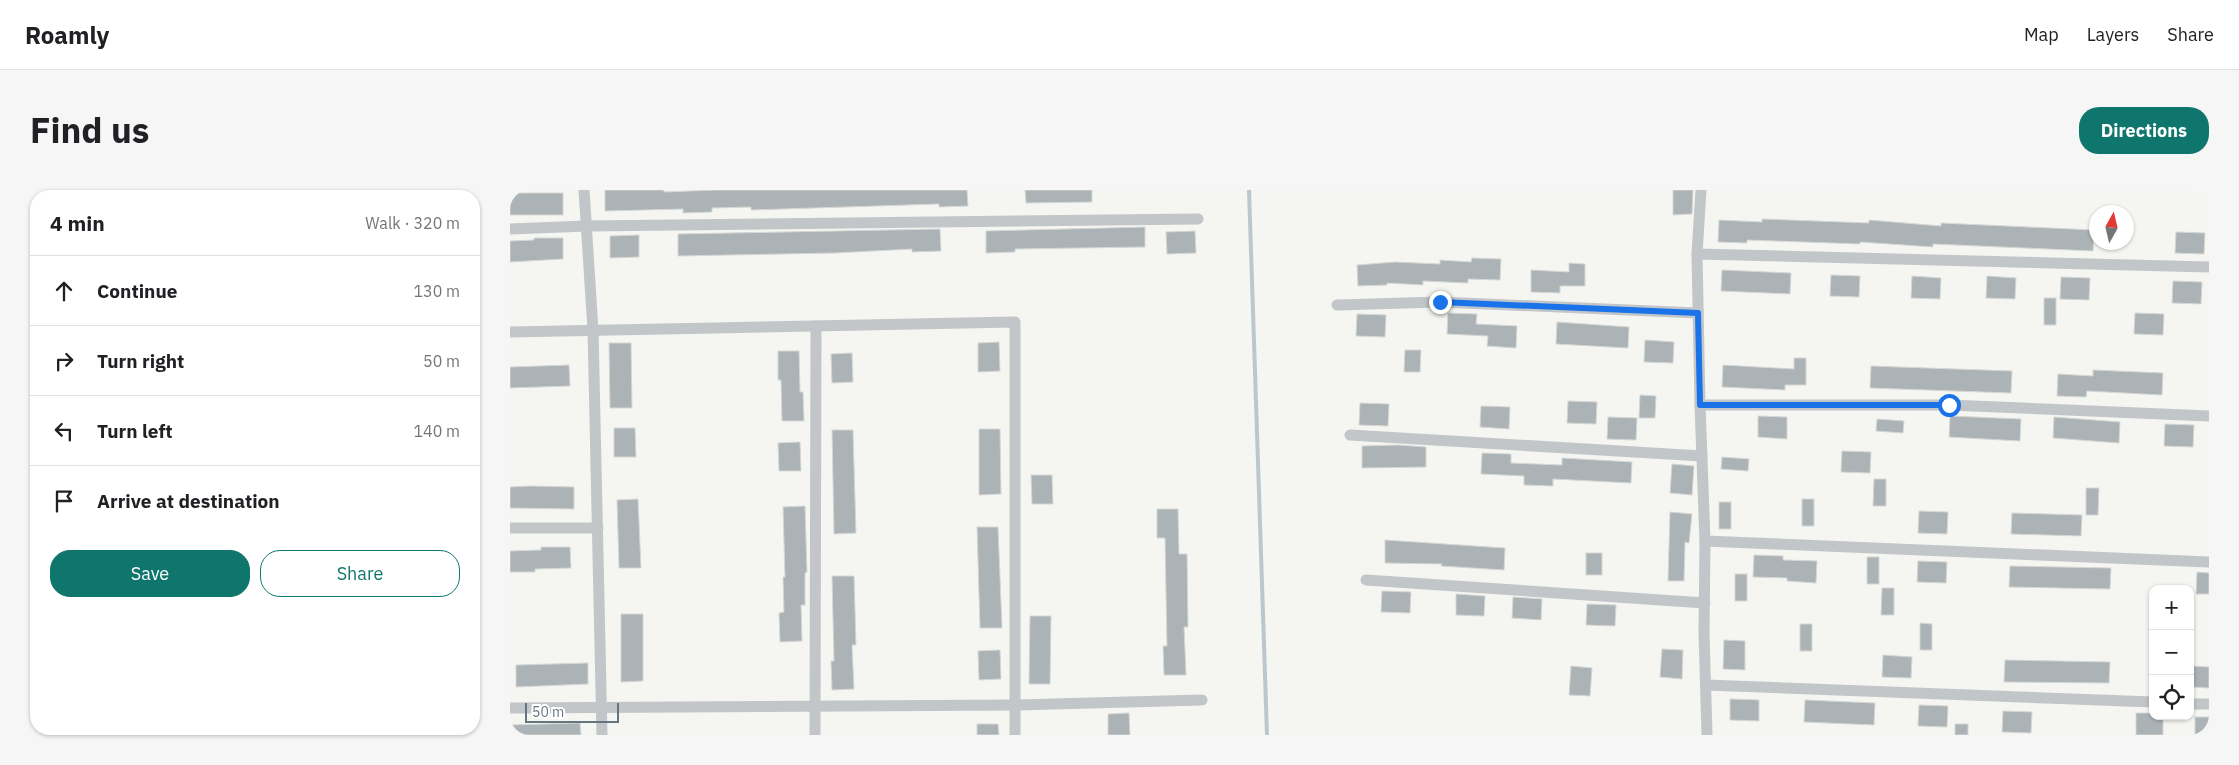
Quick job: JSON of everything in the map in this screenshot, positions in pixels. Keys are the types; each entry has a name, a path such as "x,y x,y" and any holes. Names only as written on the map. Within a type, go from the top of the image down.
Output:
{"street":[{"path":"584,190 593,330 603,708 602,735"},
{"path":"1701,190 1698,313 1705,541 1707,735"},
{"path":"510,229 587,226 1198,219"},
{"path":"1698,254 2209,267"},
{"path":"1337,305 1440,302 1698,313"},
{"path":"510,332 1015,322 1015,735"},
{"path":"815,735 816,326"},
{"path":"1700,405 1949,405 2209,416"},
{"path":"1350,435 1702,456"},
{"path":"510,528 598,528"},
{"path":"1705,541 2209,562"},
{"path":"1366,580 1705,603"},
{"path":"1706,685 2149,702"},
{"path":"510,708 1015,706 1202,700"},
{"path":"2194,704 2209,704"}],"building":[{"path":"605,190 664,190 664,192 716,190 967,190 968,206 939,207 939,204 751,210 751,207 712,208 712,212 683,213 683,209 605,211"},
{"path":"1025,190 1092,190 1092,202 1026,203"},
{"path":"1673,190 1693,190 1692,214 1673,215"},
{"path":"510,193 563,193 563,215 510,215"},
{"path":"1762,219 1869,223 1869,220 1941,226 1941,223 2089,230 2089,250 2093,251 1933,244 1933,247 1860,242 1860,244 1747,240 1747,243 1718,242 1719,220 1762,222"},
{"path":"1145,227 1145,247 1015,249 1015,252 986,253 986,231"},
{"path":"940,229 941,251 912,252 912,249 835,253 678,256 678,234"},
{"path":"1195,231 1196,253 1167,254 1166,232"},
{"path":"2176,232 2205,233 2204,254 2175,253"},
{"path":"639,235 639,257 610,258 610,236"},
{"path":"534,238 563,238 563,259 510,262 510,241 534,240"},
{"path":"1472,258 1501,259 1500,280 1468,279 1468,283 1423,281 1423,285 1387,283 1387,285 1358,286 1357,265 1395,262 1440,264 1440,260 1471,262"},
{"path":"1569,263 1585,264 1585,286 1560,286 1560,293 1531,292 1531,270 1569,272"},
{"path":"1722,270 1791,273 1790,294 1721,291"},
{"path":"1831,275 1860,276 1859,297 1830,296"},
{"path":"1912,276 1941,278 1940,299 1911,298"},
{"path":"1987,276 2016,278 2015,299 1986,298"},
{"path":"2061,277 2090,278 2089,300 2060,299"},
{"path":"2173,281 2202,282 2201,304 2172,303"},
{"path":"2044,298 2056,298 2056,325 2044,325"},
{"path":"1448,313 1477,314 1476,324 1517,326 1516,348 1487,346 1488,336 1447,334"},
{"path":"2135,313 2164,314 2163,335 2134,334"},
{"path":"1357,314 1386,315 1385,337 1356,336"},
{"path":"1557,322 1629,327 1628,348 1556,344"},
{"path":"1645,340 1674,342 1673,363 1644,362"},
{"path":"999,342 1000,371 978,372 978,343"},
{"path":"609,343 631,343 632,408 610,408"},
{"path":"1405,350 1421,350 1420,372 1404,372"},
{"path":"778,351 799,351 800,392 803,392 804,421 782,421 781,380 778,380"},
{"path":"852,353 853,382 832,383 831,354"},
{"path":"1794,358 1806,358 1806,385 1785,385 1785,390 1722,387 1723,365 1794,369"},
{"path":"569,365 570,386 510,388 510,367"},
{"path":"1871,366 2012,371 2011,393 1870,388"},
{"path":"2093,370 2163,373 2162,395 2087,391 2086,397 2057,396 2058,374 2093,376"},
{"path":"1640,395 1656,396 1655,418 1639,418"},
{"path":"1568,401 1597,402 1596,424 1567,423"},
{"path":"1360,403 1389,404 1388,426 1359,425"},
{"path":"1481,406 1510,407 1509,429 1480,427"},
{"path":"1758,416 1787,417 1787,439 1758,437"},
{"path":"1950,416 2021,419 2020,441 1949,437"},
{"path":"1608,417 1637,418 1636,440 1607,439"},
{"path":"2054,417 2120,422 2119,443 2053,438"},
{"path":"1877,419 1904,421 1903,433 1876,431"},
{"path":"2165,424 2194,425 2193,447 2164,446"},
{"path":"614,428 635,428 636,457 614,457"},
{"path":"979,429 1000,429 1001,494 979,495"},
{"path":"832,430 853,430 856,533 834,534"},
{"path":"800,442 801,471 779,471 778,443"},
{"path":"1398,445 1426,447 1426,467 1362,468 1362,446"},
{"path":"1842,451 1871,452 1870,473 1841,472"},
{"path":"1482,453 1511,454 1511,463 1562,465 1562,458 1632,462 1631,483 1553,479 1553,486 1524,485 1524,476 1481,474"},
{"path":"1722,457 1749,459 1748,471 1721,469"},
{"path":"1672,464 1694,466 1692,495 1670,493"},
{"path":"1031,475 1052,475 1053,504 1032,504"},
{"path":"1874,479 1886,479 1886,506 1873,506"},
{"path":"510,487 574,487 574,509 510,508"},
{"path":"2086,488 2099,488 2098,515 2086,515"},
{"path":"638,499 641,568 619,568 617,500"},
{"path":"1802,499 1814,499 1814,526 1802,526"},
{"path":"1719,502 1731,502 1731,529 1719,529"},
{"path":"805,506 807,572 805,573 805,605 801,605 802,641 780,642 779,613 784,612 783,577 785,577 783,507"},
{"path":"1157,509 1178,509 1179,554 1187,554 1188,627 1184,627 1186,675 1164,675 1163,646 1167,646 1165,538 1157,538"},
{"path":"1919,511 1948,512 1947,534 1918,533"},
{"path":"1670,512 1692,514 1689,543 1685,542 1684,581 1668,581"},
{"path":"2012,513 2082,515 2081,536 2011,534"},
{"path":"977,527 998,527 1002,628 980,628"},
{"path":"1385,540 1505,548 1504,570 1441,566 1442,564 1385,563"},
{"path":"541,547 570,547 571,568 535,569 535,572 510,572 510,551 541,550"},
{"path":"1586,553 1602,553 1602,575 1586,575"},
{"path":"1754,555 1783,556 1783,560 1817,561 1816,583 1787,581 1787,578 1753,577"},
{"path":"1867,557 1879,557 1879,584 1867,584"},
{"path":"1918,561 1947,562 1946,583 1917,582"},
{"path":"2010,566 2111,568 2110,589 2009,587"},
{"path":"2197,572 2209,573 2209,594 2196,594"},
{"path":"1735,574 1747,574 1747,601 1735,601"},
{"path":"832,576 854,576 856,645 852,645 854,689 832,690 831,661 834,661"},
{"path":"1882,588 1894,588 1894,615 1881,615"},
{"path":"1382,591 1411,592 1410,613 1381,612"},
{"path":"1456,594 1485,596 1484,616 1456,615"},
{"path":"1513,597 1542,599 1541,620 1512,618"},
{"path":"1587,604 1616,605 1615,626 1586,625"},
{"path":"621,614 643,614 643,681 621,682"},
{"path":"1030,616 1051,616 1050,684 1029,684"},
{"path":"1920,623 1932,624 1932,650 1920,650"},
{"path":"1800,624 1812,624 1812,651 1800,651"},
{"path":"1724,640 1745,641 1745,670 1723,669"},
{"path":"1662,649 1683,650 1682,679 1660,677"},
{"path":"1000,650 1001,679 979,680 978,651"},
{"path":"1883,655 1912,657 1911,678 1882,677"},
{"path":"2005,660 2110,662 2109,683 2004,682"},
{"path":"588,663 588,684 516,687 516,665"},
{"path":"1571,666 1592,668 1590,696 1569,695"},
{"path":"2194,666 2209,667 2209,688 2194,687"},
{"path":"1730,699 1759,700 1759,721 1730,720"},
{"path":"1805,700 1875,703 1874,725 1804,722"},
{"path":"1919,705 1948,706 1947,727 1918,726"},
{"path":"2003,711 2032,712 2031,733 2002,732"},
{"path":"1129,713 1130,735 1108,735 1108,714"},
{"path":"2136,713 2149,713 2149,720 2163,720 2163,735 2136,735"},
{"path":"2195,717 2209,717 2209,735 2195,735"},
{"path":"580,723 581,735 511,735 510,725"},
{"path":"977,724 998,724 999,735 977,735"},
{"path":"1955,724 1968,724 1968,735 1955,735"}],"waterway":[{"path":"1249,190 1267,735"}],"route":[{"path":"1440,302 1698,313 1700,405 1949,405"}]}
